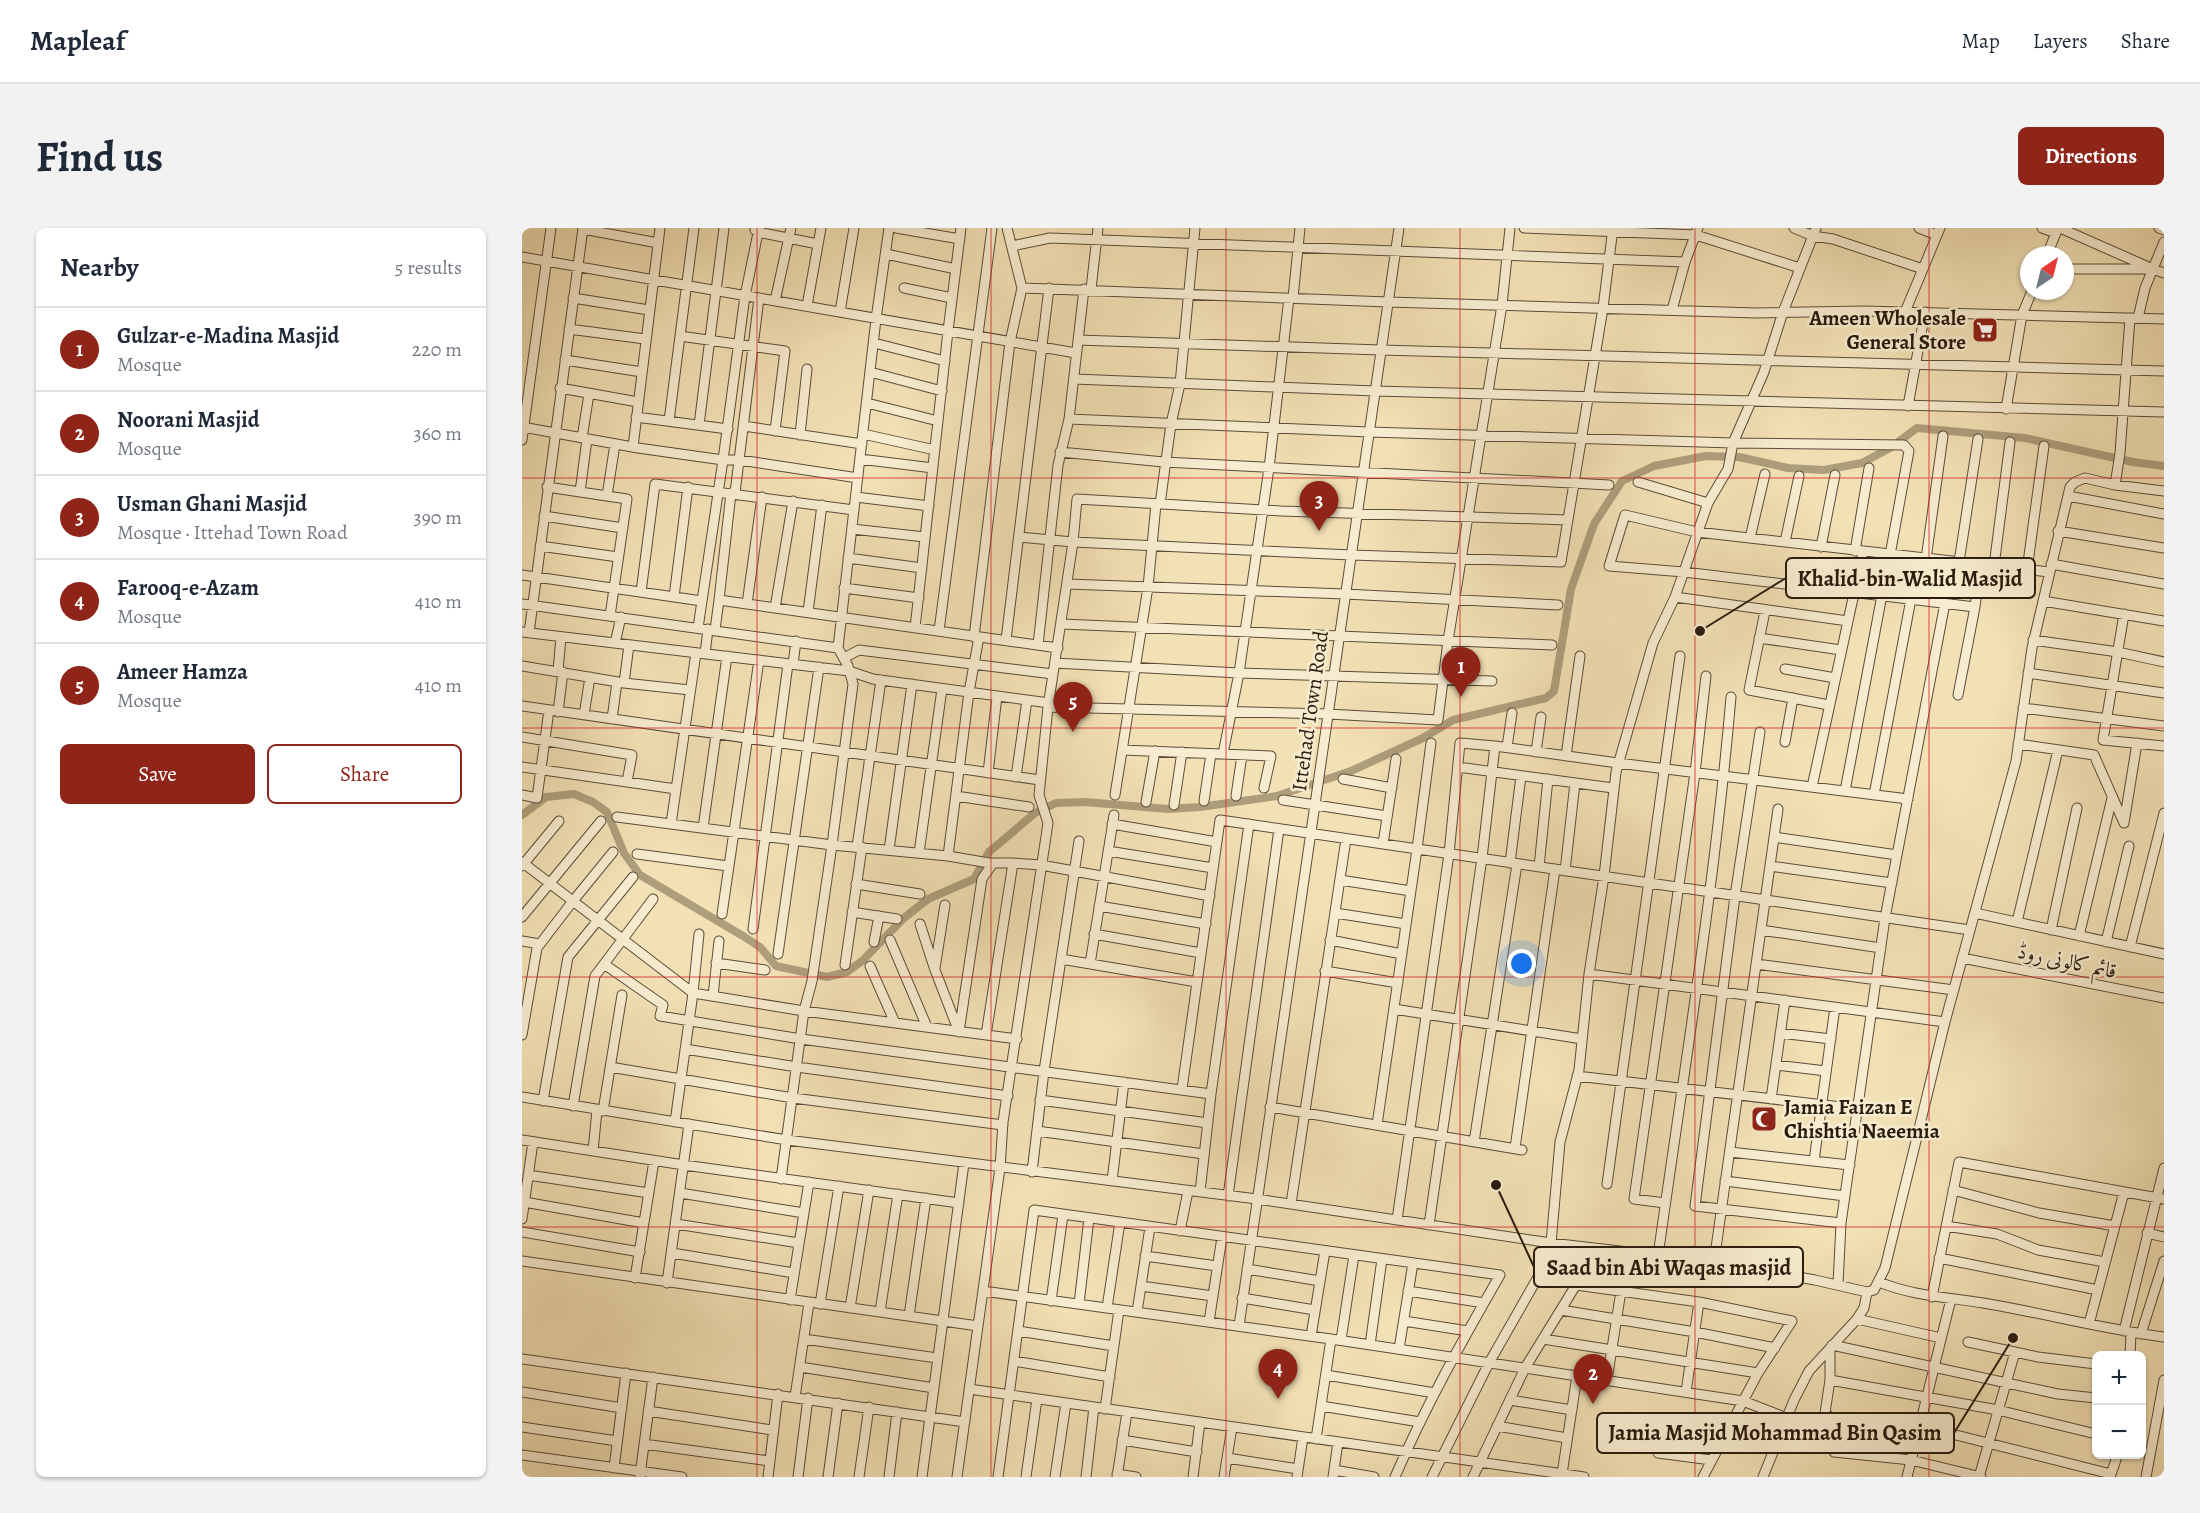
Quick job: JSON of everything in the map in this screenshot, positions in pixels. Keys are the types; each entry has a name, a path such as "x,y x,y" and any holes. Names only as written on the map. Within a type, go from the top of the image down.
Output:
{"street":[{"path":"522,440 551,228"},
{"path":"633,447 660,228"},
{"path":"669,421 694,228"},
{"path":"699,425 724,228"},
{"path":"776,301 791,228"},
{"path":"807,306 821,228"},
{"path":"840,312 854,228"},
{"path":"781,1179 804,1011 812,981 832,845 853,684 838,648 876,319 889,228"},
{"path":"896,228 960,239"},
{"path":"915,627 948,331 962,228"},
{"path":"939,631 992,228"},
{"path":"953,857 956,796 974,664 1010,342 1022,288 1007,228"},
{"path":"1038,645 1060,452 1069,419 1076,353 1098,228"},
{"path":"1114,795 1148,587 1164,462 1180,384 1195,228"},
{"path":"1223,754 1239,673 1255,551 1263,510 1300,228"},
{"name":"Ittehad Town Road","path":"1239,1326 1399,228"},
{"path":"658,243 583,229 536,577 527,604 525,632 849,671 881,680 1027,700 1048,705 1438,720 1454,600 1502,305 1510,228"},
{"path":"1524,228 1697,231 1800,268"},
{"path":"1794,228 1814,232 1923,269"},
{"path":"1905,312 1938,232 1919,228"},
{"path":"2042,228 2058,230 2164,273"},
{"path":"2159,228 2164,230"},
{"path":"707,629 702,601 745,296 757,229 818,244"},
{"path":"1019,537 1255,551 1561,562 1603,308 1613,230"},
{"path":"2051,246 2058,230"},
{"path":"1672,310 1685,262 1697,231"},
{"path":"1432,1477 1489,1363 1542,1270 1551,1243 1560,1142 1577,1076 1618,763 1653,643 1676,597 1708,502 1728,469 1733,443 1768,360 1783,312 1814,232"},
{"path":"1011,246 1050,238 1685,262"},
{"path":"2115,485 2125,370 2134,318 2164,242"},
{"path":"886,254 956,269"},
{"path":"522,257 1076,353"},
{"path":"2074,269 2153,269"},
{"path":"904,288 952,298"},
{"path":"1022,288 1672,310 1925,312 2164,319"},
{"path":"1006,640 1049,288"},
{"path":"573,298 649,310"},
{"path":"671,824 690,690 707,629 719,600 733,493 740,460 759,298"},
{"path":"2006,409 2022,315 2028,300"},
{"path":"1908,406 1925,312"},
{"path":"569,329 645,339"},
{"path":"680,336 785,351 775,431"},
{"path":"1078,340 2164,371"},
{"path":"874,343 945,361"},
{"path":"565,360 642,372"},
{"path":"800,435 807,369"},
{"path":"870,372 942,391"},
{"path":"1074,379 1375,391 2164,412"},
{"path":"560,388 638,402"},
{"path":"580,492 589,394"},
{"path":"867,403 938,421"},
{"path":"636,417 728,429"},
{"path":"1069,419 1369,432 1733,443 1904,445 1909,451 1890,555"},
{"path":"744,426 800,435 862,439 935,450"},
{"path":"523,427 633,447 858,478"},
{"path":"1926,559 1943,436"},
{"path":"1959,562 1978,439"},
{"path":"1994,566 2010,442"},
{"path":"607,496 615,444"},
{"path":"2027,570 2044,446"},
{"path":"1060,452 1164,462 1609,485"},
{"path":"860,459 933,468"},
{"path":"1812,787 1854,592 1869,468"},
{"path":"1750,538 1765,474"},
{"path":"1821,547 1835,475"},
{"path":"1785,543 1799,476"},
{"path":"522,1097 787,1140 1257,1199 1551,1243 1714,1262 1867,1292 1874,1290 1885,1268 1945,1022 1999,828 2018,744 2034,640 2070,487 2085,478 2115,485 2164,491"},
{"path":"1638,482 1708,502"},
{"path":"641,592 655,484 854,510"},
{"path":"548,487 627,499 610,616"},
{"path":"674,597 688,487"},
{"path":"2068,496 2164,514"},
{"path":"747,604 762,497"},
{"path":"855,497 929,506"},
{"path":"957,1477 1000,1168 1003,1125 1048,823 1040,798 1040,780 1048,705 1062,624 1077,499 1263,510 1568,520"},
{"path":"775,608 793,501"},
{"path":"808,612 822,505"},
{"path":"1975,607 1684,572 1609,566 1625,515 1697,532 1980,566 2027,570 2050,568 2164,584"},
{"path":"544,516 622,528"},
{"path":"852,529 925,537"},
{"path":"2058,531 2164,548"},
{"path":"540,546 618,557"},
{"path":"848,558 922,568"},
{"path":"1958,695 1975,607 1980,566"},
{"path":"522,575 702,601"},
{"path":"1067,584 1345,594 1558,605"},
{"path":"844,588 919,598"},
{"path":"1845,791 1882,596"},
{"path":"1676,597 1848,621"},
{"path":"1874,795 1911,599"},
{"path":"719,600 1058,648"},
{"path":"2043,601 2164,621"},
{"path":"1838,1285 1841,1223 1885,918 1945,603"},
{"path":"527,604 838,648"},
{"path":"1765,610 1749,690 1829,705"},
{"path":"2124,614 2103,740 2164,746"},
{"path":"615,643 621,617"},
{"path":"1062,624 1552,645"},
{"path":"522,795 537,798 545,741 554,711 560,672 561,637"},
{"path":"1759,638 1841,650"},
{"path":"2034,640 2118,652 2164,662"},
{"path":"753,929 778,743 796,641"},
{"path":"612,719 629,645"},
{"path":"844,658 859,650 1053,674"},
{"path":"703,828 728,656"},
{"path":"1566,756 1580,656"},
{"path":"1607,1184 1680,656"},
{"path":"722,914 759,660"},
{"path":"1055,663 1333,677 1492,681"},
{"path":"522,666 621,682 690,690"},
{"path":"778,954 819,667"},
{"path":"1785,669 1835,678"},
{"path":"2028,673 2164,693"},
{"path":"1665,1203 1634,1199 1695,773 1706,676"},
{"path":"584,715 590,677"},
{"path":"845,965 881,680"},
{"path":"889,850 912,684"},
{"path":"919,853 942,688"},
{"path":"988,773 997,696"},
{"path":"1658,1256 1709,892 1724,776 1731,697"},
{"path":"1785,742 1793,698"},
{"path":"1016,777 1027,700"},
{"path":"522,706 1040,780"},
{"path":"2023,708 2164,726"},
{"path":"1507,747 1512,713"},
{"path":"1536,752 1541,717"},
{"path":"1760,732 1735,896 1695,1206 1841,1223"},
{"path":"522,737 632,755 627,782"},
{"path":"1377,1125 1431,743"},
{"path":"1397,1220 1449,854 1460,743 1507,747 1908,799"},
{"path":"2018,744 2094,755 2124,823 2137,743"},
{"path":"1429,1225 1482,858 1495,746"},
{"path":"1122,750 1271,756 1264,788"},
{"path":"2017,922 2058,750"},
{"path":"1146,802 1155,751"},
{"path":"1174,805 1182,752"},
{"path":"1204,801 1211,754"},
{"path":"1236,796 1242,755"},
{"path":"1383,844 1396,759"},
{"path":"522,767 676,789"},
{"path":"1458,767 1613,788"},
{"path":"1474,1142 1514,863 1521,776"},
{"path":"1539,867 1548,779"},
{"path":"1342,780 1392,788"},
{"path":"1270,1107 1519,1149 1532,1031 1575,783"},
{"path":"956,796 1029,807"},
{"path":"2079,936 2112,798"},
{"path":"1283,800 1315,802 1387,816"},
{"path":"2051,930 2078,808"},
{"path":"1714,1262 1778,809"},
{"path":"2130,947 2159,850 2164,813"},
{"path":"617,817 832,845 919,853 991,863 1013,862 1041,865 1210,896"},
{"path":"1090,964 1113,820 1217,842"},
{"path":"1182,1089 1220,820 1970,930"},
{"path":"559,821 523,864 693,993 804,1011 1017,1039"},
{"path":"522,917 601,821"},
{"path":"1200,1192 1211,1094 1249,824"},
{"path":"1228,1196 1280,829"},
{"path":"1774,837 1897,855"},
{"path":"1291,1204 1346,838"},
{"path":"1032,1172 1044,1071 1079,841"},
{"path":"2106,942 2129,846"},
{"path":"1108,851 1214,868"},
{"path":"522,1032 525,1002 537,948 613,852"},
{"path":"637,854 728,866"},
{"path":"986,1035 1013,862"},
{"path":"960,1032 982,879 991,863"},
{"path":"1770,866 1892,882"},
{"path":"543,1101 568,957 633,877"},
{"path":"1340,880 1411,891"},
{"path":"856,884 920,894"},
{"path":"573,1106 594,976 653,899"},
{"path":"935,970 945,905"},
{"path":"1099,906 1206,924"},
{"path":"852,912 897,919"},
{"path":"1335,913 1406,924"},
{"path":"1975,913 2163,954 2164,944"},
{"path":"874,942 879,916"},
{"path":"920,924 935,970 960,1032"},
{"path":"1761,930 1881,948"},
{"path":"675,1122 699,934"},
{"path":"1094,934 1202,953"},
{"path":"890,940 927,1027"},
{"path":"1330,940 1402,954"},
{"path":"522,941 540,944"},
{"path":"713,996 718,941"},
{"name":"قائم کالونی روڈ","path":"1962,958 2164,998"},
{"path":"1061,959 1197,982"},
{"path":"716,963 765,970"},
{"path":"604,964 663,1005 660,1017 1211,1094"},
{"path":"1756,964 1954,990"},
{"path":"870,966 896,1023"},
{"path":"522,969 533,971"},
{"path":"1326,971 1398,983"},
{"path":"1589,974 1945,1022"},
{"path":"593,1151 622,995"},
{"path":"1771,1099 1785,1000"},
{"path":"1814,1161 1835,1007"},
{"path":"1394,1009 1582,1039"},
{"path":"1780,1033 1831,1039"},
{"path":"685,1049 1008,1096"},
{"path":"1776,1065 1826,1071"},
{"path":"610,1067 793,1098 1003,1125"},
{"path":"1577,1076 1858,1109"},
{"path":"1112,1181 1124,1082"},
{"path":"1041,1100 1208,1124"},
{"path":"667,1283 689,1125"},
{"path":"1037,1131 1204,1154"},
{"path":"522,1140 684,1166 959,1203"},
{"path":"522,1219 533,1142"},
{"path":"1730,1152 1850,1165"},
{"path":"636,1278 654,1161"},
{"path":"1932,1297 1959,1162 2160,1198"},
{"path":"922,1477 964,1163"},
{"path":"2129,1351 2127,1332 2147,1233 2160,1198 2164,1168"},
{"path":"528,1175 649,1193"},
{"path":"1725,1181 1845,1196"},
{"path":"790,1300 809,1182"},
{"path":"820,1304 839,1186"},
{"path":"850,1308 869,1190"},
{"path":"1953,1190 2039,1213 2115,1226"},
{"path":"1180,1231 1188,1191"},
{"path":"2089,1324 2124,1192"},
{"path":"680,1193 804,1213"},
{"path":"880,1312 897,1194"},
{"path":"909,1316 926,1198"},
{"path":"524,1202 644,1223"},
{"path":"998,1477 1034,1210 1500,1275 1453,1357 1395,1477"},
{"path":"1051,1300 1063,1215"},
{"path":"1079,1304 1089,1218"},
{"path":"1107,1308 1120,1222"},
{"path":"676,1224 799,1243"},
{"path":"1946,1226 1997,1234 2037,1250 2105,1262"},
{"path":"1137,1312 1150,1227"},
{"path":"522,1232 640,1252"},
{"path":"2147,1233 2164,1237"},
{"path":"1209,1322 1222,1237"},
{"path":"1311,1336 1325,1251"},
{"path":"672,1253 794,1273"},
{"path":"1316,1439 1326,1375 1354,1255"},
{"path":"1145,1256 1217,1266"},
{"path":"1939,1258 2098,1290"},
{"path":"1370,1345 1382,1259"},
{"path":"2142,1334 2164,1261"},
{"path":"522,1262 978,1326"},
{"path":"1399,1349 1413,1263"},
{"path":"1247,1269 1320,1281"},
{"path":"1879,1282 1902,1291 1932,1297 1983,1303 2127,1332 2164,1337"},
{"path":"1473,1477 1526,1368 1576,1284 1699,1302 1792,1321 1758,1373 1703,1477"},
{"path":"1141,1286 1213,1296"},
{"path":"1408,1291 1484,1303"},
{"path":"1607,1380 1621,1291"},
{"path":"982,1292 1336,1339 1686,1392 1743,1401 1787,1418"},
{"path":"1763,1477 1809,1371 1857,1319 1864,1308 1867,1292"},
{"path":"1242,1298 1315,1310"},
{"path":"1907,1477 1951,1299"},
{"path":"1686,1392 1699,1302"},
{"path":"795,1396 809,1303"},
{"path":"1105,1409 1119,1310"},
{"path":"1561,1310 1775,1348"},
{"path":"1857,1319 1941,1338"},
{"path":"1404,1321 1468,1331"},
{"path":"1018,1331 1114,1346"},
{"path":"804,1339 937,1358"},
{"path":"1543,1339 1758,1373"},
{"path":"1968,1342 2015,1352 2092,1363"},
{"path":"1831,1346 2058,1394 2092,1397"},
{"path":"1831,1346 1830,1380 1825,1413 1835,1421 1920,1426 2111,1476 2117,1459"},
{"path":"1834,1452 1911,1460 1980,1477 2015,1352"},
{"path":"522,1359 795,1396 965,1422"},
{"path":"1014,1361 1110,1377"},
{"path":"800,1367 934,1388"},
{"path":"614,1468 626,1373"},
{"path":"1326,1375 1435,1393"},
{"path":"1562,1474 1577,1376"},
{"path":"640,1474 653,1377"},
{"path":"1830,1380 1998,1410 2092,1433"},
{"path":"2158,1477 2146,1476 2164,1380"},
{"path":"969,1389 1584,1477"},
{"path":"522,1392 622,1408"},
{"path":"768,1477 778,1394"},
{"path":"798,1477 808,1398"},
{"path":"1026,1477 1037,1399"},
{"path":"1510,1400 1572,1410"},
{"path":"828,1477 838,1403"},
{"path":"1055,1477 1066,1403"},
{"path":"1321,1406 1420,1422"},
{"path":"859,1477 869,1407"},
{"path":"1086,1477 1094,1407"},
{"path":"648,1411 772,1430"},
{"path":"889,1477 897,1412"},
{"path":"1127,1412 1117,1475 1136,1477"},
{"path":"1193,1477 1200,1422"},
{"path":"1664,1423 1724,1435"},
{"path":"1497,1426 1567,1438"},
{"path":"522,1427 617,1441"},
{"path":"1224,1477 1232,1427"},
{"path":"1227,1458 1298,1473 1303,1437"},
{"path":"1122,1440 1197,1452"},
{"path":"1338,1442 1334,1473 1374,1477"},
{"path":"644,1444 770,1461"},
{"path":"1658,1453 1711,1460"},
{"path":"522,1455 640,1474 682,1477"},
{"path":"1509,1477 1510,1466"}],"waterway":[{"path":"522,815 546,797 574,794 593,802 607,812 624,853 640,875 760,947 776,966 827,977 847,972 862,961 904,918 928,899 974,879 989,852 1035,813 1056,803 1085,802 1168,809 1200,807 1277,796 1351,771 1423,738 1453,720 1546,698 1554,691 1571,589 1594,524 1622,481 1654,466 1706,456 1739,457 1788,468 1824,470 1862,463 1890,448 1917,428 2025,438 2133,462 2164,466"}],"place":[{"name":"Ameen Wholesale General Store","path":"1985,330"},
{"name":"Usman Ghani Masjid","path":"1319,531"},
{"name":"Khalid-bin-Walid Masjid","path":"1700,631"},
{"name":"Gulzar-e-Madina Masjid","path":"1461,697"},
{"name":"Ameer Hamza","path":"1073,732"},
{"name":"Jamia Faizan E Chishtia Naeemia","path":"1764,1119"},
{"name":"Saad bin Abi Waqas masjid","path":"1496,1185"},
{"name":"Jamia Masjid Mohammad Bin Qasim","path":"2013,1338"},
{"name":"Farooq-e-Azam","path":"1278,1399"},
{"name":"Noorani Masjid","path":"1593,1404"}]}
